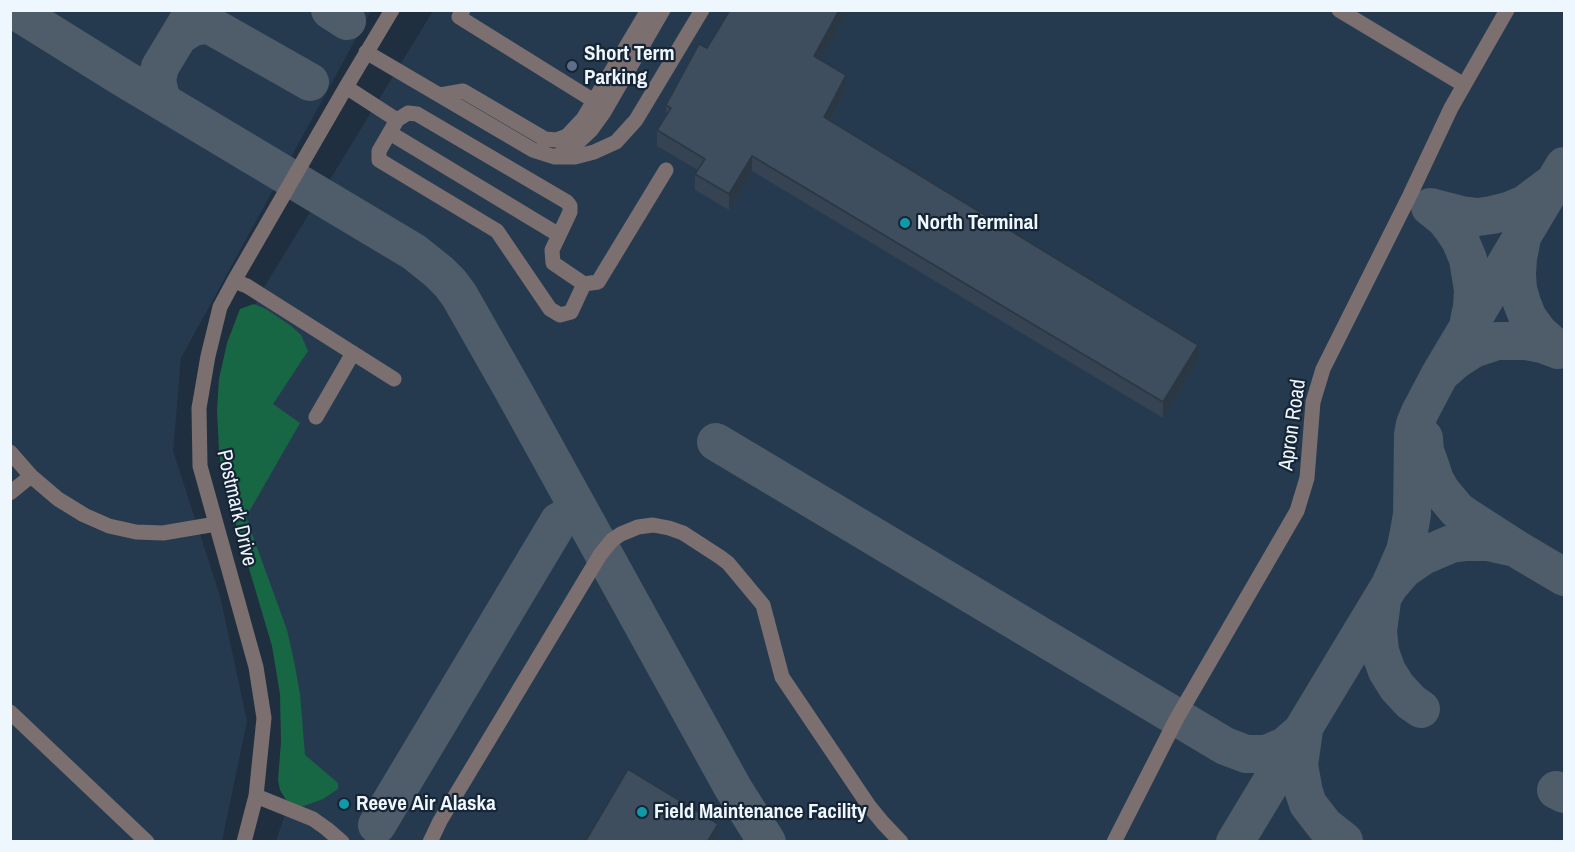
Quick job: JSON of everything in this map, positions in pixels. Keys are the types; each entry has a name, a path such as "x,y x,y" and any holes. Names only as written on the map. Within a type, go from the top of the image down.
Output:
{"street":[{"name":"Postmark Drive","path":"244,842 256,796 264,718 256,667 200,466 199,408 208,356 220,307 345,87 392,10"},
{"path":"462,10 459,17 594,101"},
{"path":"440,95 463,91 545,140 556,140 567,136 583,119 648,10"},
{"path":"555,157 572,148 591,130 604,112 663,10"},
{"path":"366,52 533,150 555,157 575,157 594,152 616,142 636,120 702,10"},
{"path":"1339,10 1464,85"},
{"name":"Apron Road","path":"1114,842 1177,718 1297,511 1307,478 1313,402 1323,369 1447,116 1507,10"},
{"path":"345,87 394,126 559,235"},
{"path":"584,284 571,312 560,315 550,309 497,231 379,160 379,151 394,126 408,113 417,114 567,202 570,212 552,250 553,263 584,284 598,282 666,170"},
{"path":"234,281 247,286 394,379"},
{"path":"316,417 352,353"},
{"path":"10,452 31,476 58,499 84,515 109,526 136,532 163,533 216,524"},
{"path":"10,493 31,476"},
{"path":"430,842 440,821 600,555 618,536 638,527 653,525 683,534 720,557 728,563 763,606 782,677 868,806 901,842"},
{"path":"10,712 147,842"},
{"path":"256,796 313,819 342,842"}],"shaded area":[{"path":"10,11 371,11 181,358 173,451 220,596 247,721 222,841 11,841"},
{"path":"433,11 1564,11 1564,841 276,841 305,755 251,534 237,488 222,386 260,294"}],"green space":[{"path":"254,304 266,309 291,326 301,335 308,351 273,404 300,423 246,517 287,630 300,694 305,755 338,783 338,789 323,799 301,807 286,800 280,790 278,780 281,742 280,694 272,646 235,521 221,469 219,450 217,410 219,379 227,343 240,309"}],"building":[{"name":"North Terminal","path":"730,10 839,10 814,56 846,75 824,117 1198,345 1163,402 752,156 729,194 695,174 705,159 657,130 671,108 666,105 699,44 707,48"},
{"name":"Field Maintenance Facility","path":"628,769 718,824 707,842 585,842"}],"taxiway":[{"path":"14,10 414,252 450,283 513,390 733,788 767,842"},
{"path":"330,10 347,21"},
{"path":"164,102 157,80 160,67 192,14"},
{"path":"180,35 193,27 206,25 213,27 310,82"},
{"path":"1235,842 1390,585 1405,551 1412,514 1415,424 1439,376 1564,166"},
{"path":"1469,321 1473,290 1468,259 1452,228 1430,207 1461,215 1478,217 1492,215 1525,204 1549,186"},
{"path":"1521,243 1517,274 1522,303 1528,318 1539,333 1558,350"},
{"path":"1446,369 1473,349 1497,341 1526,341 1558,350"},
{"path":"1424,438 1425,451 1435,480 1442,492 1457,510 1515,548"},
{"path":"716,442 1225,746 1246,754 1266,754 1285,746 1301,732"},
{"path":"377,825 559,521 568,517 584,520"},
{"path":"1391,584 1404,569 1423,556 1451,544 1466,542 1488,542 1515,548 1564,577"},
{"path":"1382,601 1378,631 1383,660 1397,687 1421,709"},
{"path":"1304,730 1299,765 1308,804 1325,826 1344,841"},
{"path":"1556,790 1564,794"}],"place":[{"name":"Short Term Parking","path":"572,66"},
{"name":"North Terminal","path":"905,223"},
{"name":"Reeve Air Alaska","path":"344,804"},
{"name":"Field Maintenance Facility","path":"642,812"}]}
